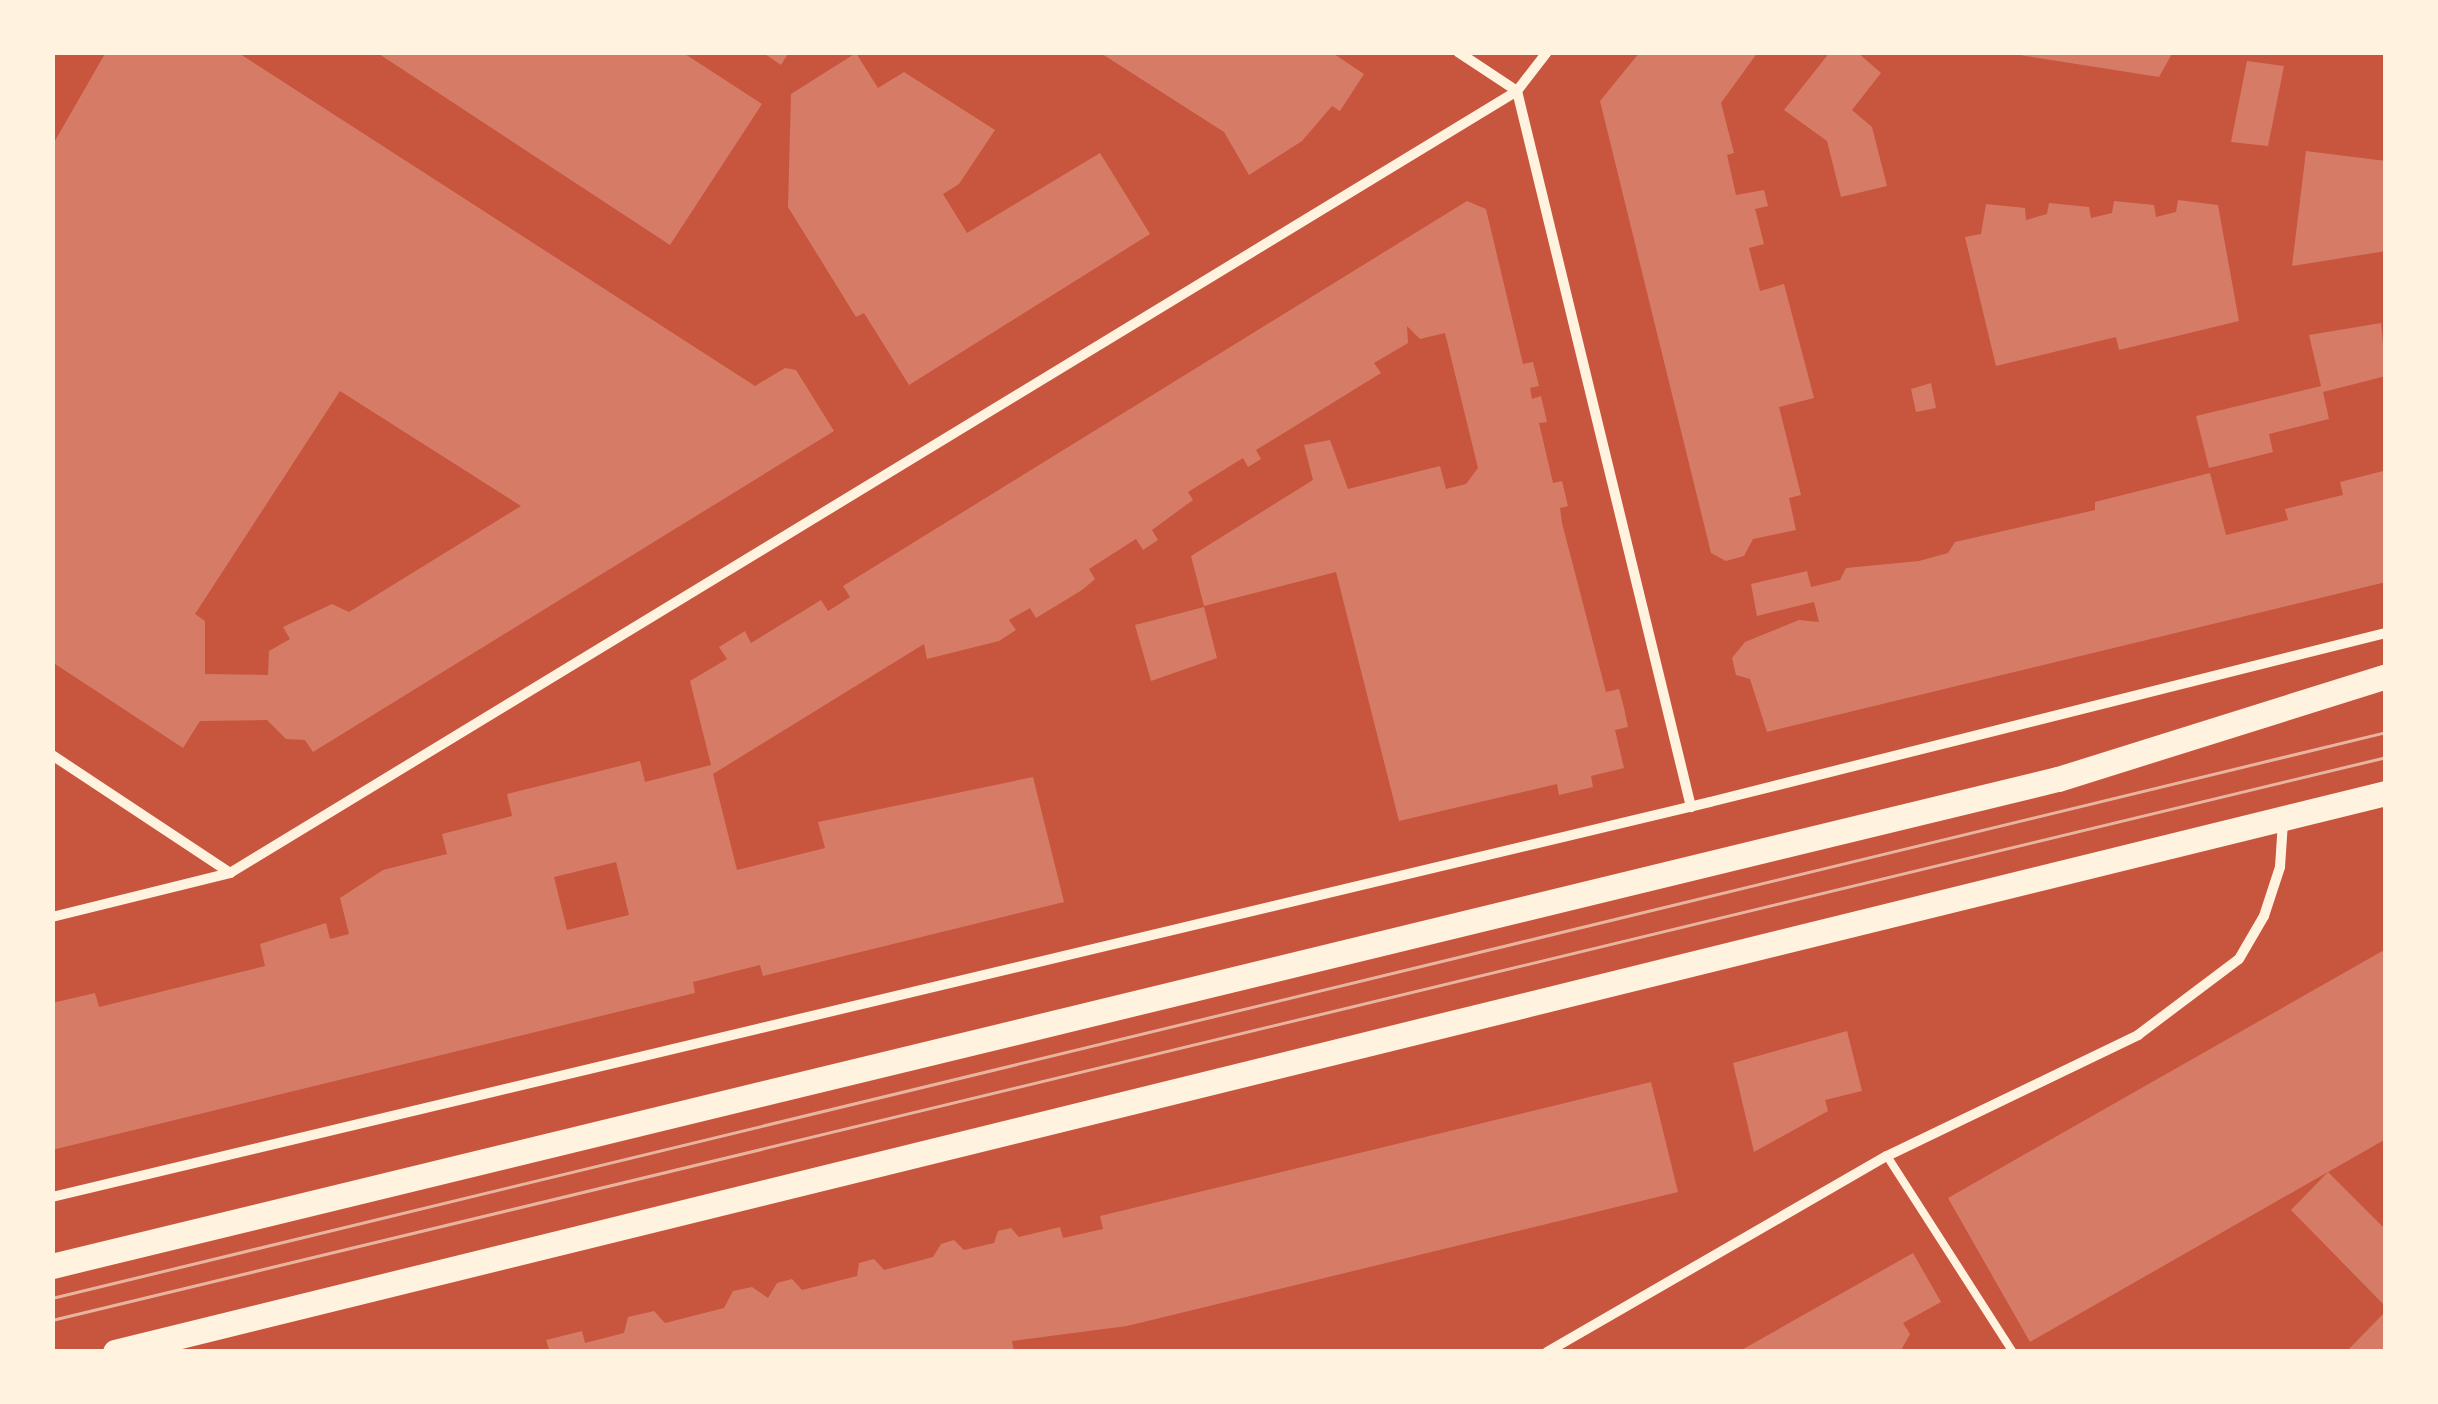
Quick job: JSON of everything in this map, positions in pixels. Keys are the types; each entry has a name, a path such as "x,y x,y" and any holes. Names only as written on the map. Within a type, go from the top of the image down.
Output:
{"main road":[{"path":"52,1266 2058,779 2386,676"},
{"path":"115,1352 2386,794"}],"street":[{"path":"1458,52 1517,91 1691,807"},
{"path":"52,917 230,873 1517,91 1548,52"},
{"path":"52,1197 1691,807 2386,633"},
{"path":"52,755 230,873"},
{"path":"1547,1352 1887,1156 2138,1035 2239,959 2274,884 2283,818"}],"lane":[{"path":"1887,1156 2012,1352"}],"building":[{"path":"106,52 237,52 755,386 785,368 796,370 834,431 313,752 305,740 286,739 267,720 200,721 183,748 52,662 52,146","holes":["340,391 521,506 349,612 332,604 283,627 290,639 269,651 268,675 205,674 205,621 195,614"]},
{"path":"376,52 682,52 762,104 670,245"},
{"path":"762,52 789,52 781,65"},
{"path":"1099,52 1331,52 1364,74 1340,111 1332,106 1302,141 1249,175 1224,132"},
{"path":"1640,52 1758,52 1721,103 1734,153 1727,155 1736,195 1764,190 1768,206 1755,209 1764,244 1749,248 1760,291 1784,284 1814,398 1779,407 1801,495 1789,498 1796,530 1753,539 1744,556 1726,561 1711,553 1600,101"},
{"path":"1830,52 1857,52 1881,73 1852,110 1872,127 1887,186 1841,197 1827,141 1784,110"},
{"path":"2001,52 2173,52 2159,77"},
{"path":"856,53 878,88 904,72 995,130 959,184 943,194 967,233 1100,153 1150,234 909,385 864,313 856,317 788,207 791,94"},
{"path":"2247,61 2284,66 2268,146 2231,142"},
{"path":"2306,151 2386,161 2386,251 2292,266"},
{"path":"2178,200 2218,205 2239,321 2119,350 2116,337 1996,366 1965,237 1981,234 1986,204 2025,208 2026,220 2047,214 2049,203 2089,207 2091,218 2112,213 2114,201 2154,205 2156,217 2176,212"},
{"path":"1467,201 1486,209 1523,364 1533,362 1539,386 1530,388 1532,399 1541,396 1547,422 1539,423 1553,483 1562,481 1568,506 1560,508 1562,523 1606,692 1619,689 1624,708 1628,727 1615,730 1624,768 1591,776 1593,787 1559,795 1557,784 1399,821 1336,572 1204,606 1191,556 1313,480 1304,445 1330,440 1348,489 1440,466 1446,489 1466,484 1478,468 1445,333 1420,339 1407,326 1408,343 1374,363 1381,373 1256,450 1261,459 1248,467 1243,458 1188,492 1193,500 1152,530 1158,540 1143,550 1136,539 1089,569 1095,579 1082,590 1036,618 1030,608 1009,620 1016,630 999,641 927,659 924,644 713,774 737,870 825,848 818,822 1033,777 1064,902 763,976 760,965 693,982 695,993 52,1150 52,1003 95,993 99,1007 265,966 260,944 326,923 330,939 349,934 340,898 383,870 447,854 442,834 512,816 507,794 640,761 645,782 711,765 690,681 727,659 719,647 745,631 751,643 821,600 828,611 850,597 843,586","holes":["616,862 629,915 567,930 554,877"]},
{"path":"2381,323 2386,376 2323,392 2329,419 2269,434 2273,452 2209,468 2196,416 2321,386 2309,335"},
{"path":"1931,383 1936,408 1916,412 1911,389"},
{"path":"2383,471 2386,582 1767,732 1750,679 1736,675 1732,658 1745,642 1799,620 1819,622 1814,602 1757,616 1751,584 1807,571 1811,587 1840,580 1846,568 1919,561 1948,553 1955,542 2095,510 2095,502 2210,473 2226,535 2288,520 2285,509 2343,495 2340,482"},
{"path":"1204,607 1217,658 1151,681 1135,625"},
{"path":"2386,949 2386,1139 2030,1342 1948,1198"},
{"path":"1847,1031 1862,1091 1825,1100 1828,1111 1754,1152 1733,1063"},
{"path":"1651,1082 1678,1192 1127,1326 1012,1341 1014,1352 550,1352 546,1340 582,1331 585,1343 624,1333 628,1317 654,1311 665,1323 724,1308 733,1291 752,1287 768,1298 777,1283 792,1279 802,1290 857,1276 859,1263 874,1259 884,1270 933,1257 941,1244 954,1240 964,1250 994,1243 998,1231 1011,1228 1019,1237 1060,1227 1063,1238 1103,1229 1100,1216"},
{"path":"2328,1172 2386,1230 2386,1307 2291,1210"},
{"path":"1913,1253 1941,1302 1903,1323 1910,1334 1900,1352 1738,1352"},
{"path":"2386,1311 2386,1352 2346,1352"}],"tram line":[{"path":"52,1298 2386,732"},
{"path":"52,1320 2386,757"}]}
